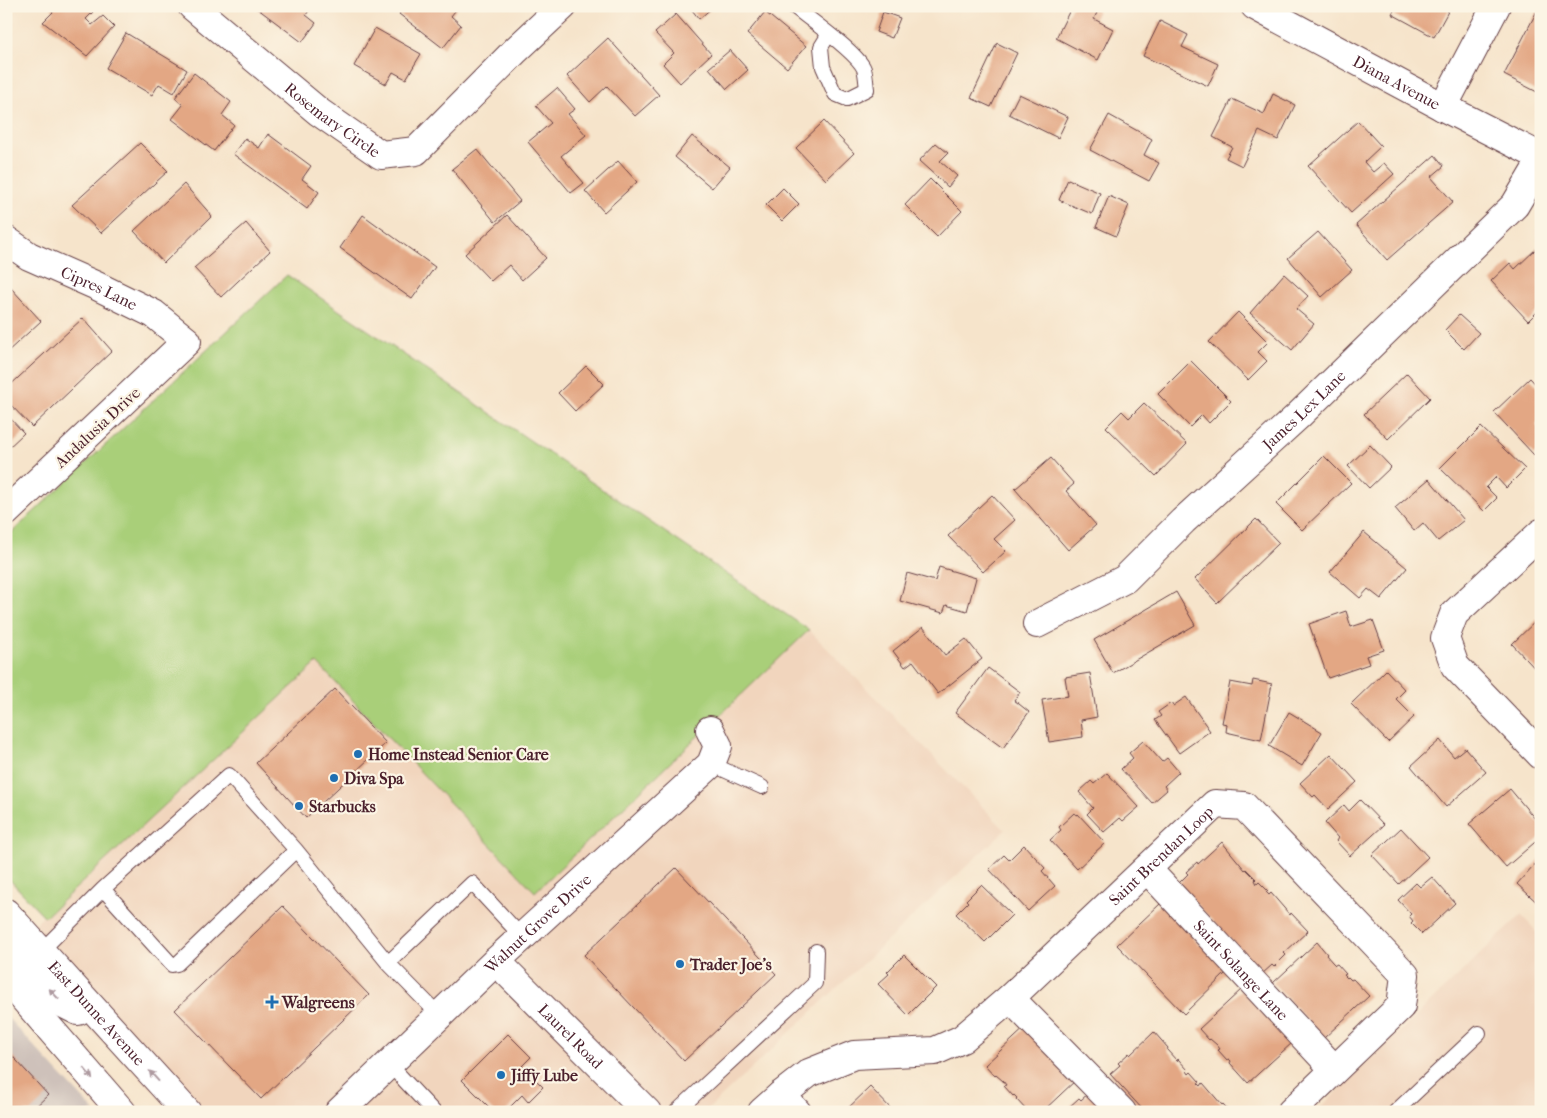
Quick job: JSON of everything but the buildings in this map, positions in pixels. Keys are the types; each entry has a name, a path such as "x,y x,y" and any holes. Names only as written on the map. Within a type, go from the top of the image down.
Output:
{"street":[{"name":"Rosemary Circle","path":"192,6 319,112 381,154 416,151 516,50 563,6"},
{"name":"Diana Avenue","path":"1255,6 1443,107 1541,157"},
{"path":"1443,107 1496,6"},
{"name":"James Lex Lane","path":"1037,624 1125,579 1183,521 1298,416 1411,304 1515,205 1541,162"},
{"name":"Cipres Lane","path":"6,240 29,256 154,314 187,341"},
{"name":"Andalusia Drive","path":"6,512 187,341"},
{"path":"1541,533 1454,614 1445,638 1455,666 1541,755"},
{"path":"710,730 718,746 711,764"},
{"name":"Walnut Grove Drive","path":"340,1112 496,961 711,764"},
{"name":"Saint Brendan Loop","path":"780,1106 809,1073 854,1055 935,1051 962,1039 1010,998 1215,804 1244,806 1405,975 1401,1006 1291,1112"},
{"name":"Saint Solange Lane","path":"1147,870 1334,1069"},
{"name":"East Dunne Avenue","path":"6,913 187,1112"},
{"path":"6,942 64,1004 76,1011 85,1013 96,1012"},
{"name":"Laurel Road","path":"496,961 647,1112"},
{"path":"6,978 122,1112"},
{"path":"1010,998 1122,1112"}],"lane":[{"path":"792,6 829,34"},
{"path":"711,764 762,787"},
{"path":"42,951 103,889 229,775 296,850 388,963 439,1015"},
{"path":"103,889 172,965 177,964 296,850"},
{"path":"388,963 472,883 522,937"},
{"path":"676,1112 815,983 816,951"},
{"path":"1395,1112 1479,1033"},
{"path":"389,1064 434,1112"}],"shaded area":[{"path":"809,630 1005,830 705,1112 177,1112 6,951 317,663 535,891"},
{"path":"1521,915 1541,936 1541,1112 1316,1112"},
{"path":"6,1016 95,1112 6,1112"}],"green space":[{"path":"287,275 809,630 535,892 317,663 45,917 6,876 6,538"}],"place":[{"name":"Home Instead Senior Care","path":"358,754"},
{"name":"Diva Spa","path":"334,778"},
{"name":"Starbucks","path":"299,806"},
{"name":"Trader Joe's","path":"680,964"},
{"name":"Walgreens","path":"272,1002"},
{"name":"Jiffy Lube","path":"501,1075"}]}
